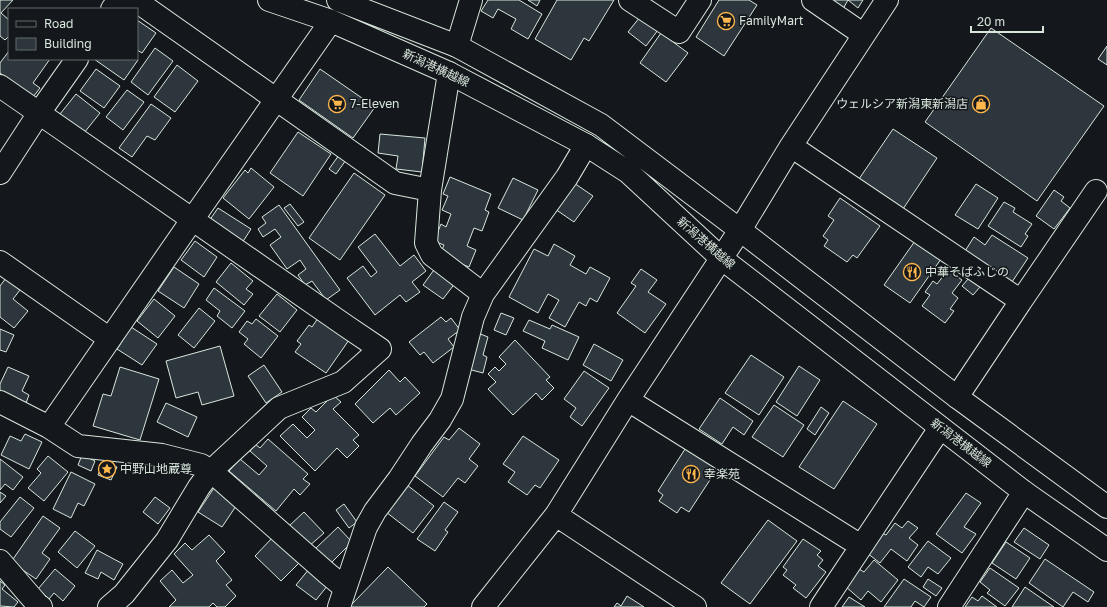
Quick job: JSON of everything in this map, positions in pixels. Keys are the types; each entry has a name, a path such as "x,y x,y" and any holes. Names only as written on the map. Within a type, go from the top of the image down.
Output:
{"street":[{"path":"113,8 119,0"},
{"path":"135,0 395,183 430,190"},
{"name":"新潟港横越線","path":"268,0 331,21 449,73 586,145 628,172 721,258 1024,492 1107,550"},
{"path":"338,0 457,46 601,125 957,397 1107,507"},
{"path":"457,46 471,0"},
{"path":"630,0 679,32 700,0"},
{"path":"813,0 864,35"},
{"path":"483,607 556,515 628,400 740,230 791,146 887,0"},
{"path":"49,427 331,21"},
{"path":"0,173 39,113 76,60"},
{"path":"449,73 430,190 426,243 432,255 483,294"},
{"path":"0,86 380,349 343,382 279,408 211,471 167,540 124,594 109,607"},
{"path":"342,597 366,527 374,511 399,479 452,400 473,317 483,294 567,177 586,145"},
{"path":"791,146 1022,301"},
{"path":"957,397 1096,190"},
{"path":"0,262 110,339"},
{"path":"628,400 861,546"},
{"path":"0,402 49,427 78,446 162,455 201,465 211,471 328,574 342,597"},
{"path":"821,607 940,428"},
{"path":"949,607 1024,492"},
{"path":"556,515 695,607"},
{"path":"0,561 41,607"}],"building":[{"path":"0,0 13,0 1,13 8,19 8,37 5,40 0,36"},
{"path":"488,0 519,0 542,14 528,39 511,29 516,19 498,9 493,18 481,11"},
{"path":"528,0 540,0 537,6"},
{"path":"557,0 614,0 589,41 584,38 571,60 535,39"},
{"name":"FamilyMart","path":"719,0 749,0 757,5 724,56 696,37"},
{"path":"830,0 848,0 843,9"},
{"path":"848,0 863,0 858,8"},
{"path":"640,17 658,30 646,46 628,32"},
{"path":"138,21 156,33 142,53 138,51"},
{"path":"991,28 1104,106 1037,201 925,122"},
{"path":"661,33 688,53 666,82 640,63"},
{"path":"1107,46 1107,65 1098,59"},
{"path":"155,48 173,61 148,95 131,82"},
{"path":"8,52 8,60 49,60 33,83 40,88 33,97 0,73 0,63"},
{"path":"95,60 138,60 124,80"},
{"path":"177,65 198,81 175,112 154,97"},
{"path":"96,69 120,86 104,108 80,91"},
{"name":"7-Eleven","path":"320,69 375,107 353,138 299,100"},
{"path":"127,90 144,102 123,130 106,117"},
{"path":"76,94 100,113 84,133 60,114"},
{"path":"151,104 171,118 155,140 147,136 132,157 119,148"},
{"path":"893,129 937,158 903,209 859,179"},
{"path":"298,132 331,154 303,196 270,173"},
{"path":"380,134 425,138 422,172 396,169 398,156 378,153"},
{"path":"339,155 346,160 336,174 329,169"},
{"path":"251,168 274,187 249,219 223,198 245,170 248,173"},
{"path":"354,173 385,195 340,260 309,238"},
{"path":"450,177 491,194 485,210 489,212 482,231 474,228 467,246 476,250 469,267 449,259 441,252 444,245 434,241 441,224 446,227 451,214 442,210 448,196 443,194"},
{"path":"513,178 538,190 523,220 498,208"},
{"path":"574,183 593,196 574,222 555,209"},
{"path":"976,184 998,198 978,229 955,215"},
{"path":"1054,190 1064,197 1061,201 1070,208 1054,229 1036,216"},
{"path":"840,198 880,226 857,258 853,255 847,262 824,246 828,240 823,236 834,220 828,216"},
{"path":"1004,202 1015,208 1013,212 1032,224 1025,234 1028,236 1021,247 988,226"},
{"path":"290,204 304,222 298,226 284,208"},
{"path":"279,205 340,290 326,300 312,281 305,285 298,275 306,269 300,260 287,269 270,245 281,237 275,229 263,237 258,229 266,223 262,217"},
{"path":"218,208 251,229 242,243 209,221"},
{"path":"375,234 400,266 414,255 426,271 412,282 420,292 406,302 400,295 375,315 347,278 363,266 371,277 377,272 358,247"},
{"path":"992,235 1028,258 1012,282 965,251 974,237 985,245"},
{"path":"195,241 217,257 204,277 181,260"},
{"name":"中華そばふじの","path":"915,241 941,259 910,303 884,285"},
{"path":"554,244 575,256 570,265 586,274 590,267 610,278 597,302 590,298 586,306 579,302 565,327 549,318 559,300 548,294 538,313 509,297 534,249 548,256"},
{"path":"231,263 253,281 246,289 253,294 244,305 216,282"},
{"path":"174,267 199,284 184,308 158,291"},
{"path":"436,267 456,282 443,299 423,285"},
{"path":"641,269 657,280 648,292 666,304 645,333 617,313 636,286 631,283"},
{"path":"948,270 962,280 952,293 958,298 950,309 954,311 945,323 922,306 930,295 925,292 933,281 937,284"},
{"path":"6,278 20,290 13,299 28,311 14,328 0,317 0,286"},
{"path":"969,278 980,287 973,295 962,286"},
{"path":"214,288 245,311 232,328 217,316 220,311 206,300"},
{"path":"277,294 297,310 280,332 259,316"},
{"path":"154,299 175,316 158,338 137,321"},
{"path":"199,308 215,321 194,348 178,335"},
{"path":"501,313 514,318 506,335 494,330"},
{"path":"441,317 446,322 451,318 460,330 448,339 454,347 433,363 424,352 420,355 409,342"},
{"path":"318,318 349,340 326,373 295,352 301,344 297,341 309,325 312,327"},
{"path":"256,319 278,336 261,358 244,344 248,339 239,332 247,321 252,324"},
{"path":"529,320 550,329 552,325 579,337 568,360 542,348 545,341 523,331"},
{"path":"131,327 157,344 142,365 117,349"},
{"path":"0,329 14,335 6,352 0,350"},
{"path":"478,333 488,337 483,355 487,357 483,373 468,369"},
{"path":"515,340 550,377 546,380 554,388 542,400 536,393 513,415 488,389 496,382 488,374 495,367 499,371 506,364 499,357"},
{"path":"594,344 623,360 611,381 583,365"},
{"path":"220,346 234,396 202,405 198,392 176,398 166,361"},
{"path":"751,355 784,377 759,415 725,393"},
{"path":"264,365 282,392 266,403 248,376"},
{"path":"799,366 820,380 797,416 776,402"},
{"path":"8,367 29,376 22,391 29,395 26,403 0,391 0,384"},
{"path":"120,367 159,379 140,440 93,426 103,394 111,396"},
{"path":"389,370 400,382 405,377 420,393 396,415 390,408 373,423 355,404"},
{"path":"584,371 609,388 582,426 570,417 576,408 564,399"},
{"path":"333,395 341,402 333,409 359,435 353,440 359,446 347,458 337,448 315,471 280,436 293,424 307,438 315,430 302,417 311,408 316,412"},
{"path":"720,398 753,421 744,435 733,427 722,444 699,429"},
{"path":"843,401 877,424 834,489 799,467"},
{"path":"166,403 197,417 188,437 157,422"},
{"path":"774,405 804,425 783,457 752,437"},
{"path":"821,407 829,413 815,435 807,429"},
{"path":"459,428 480,444 469,459 478,466 465,483 458,478 443,497 415,476 444,437 449,440"},
{"path":"25,434 42,442 29,469 1,455 10,436 21,441"},
{"path":"523,436 559,460 540,488 535,485 527,495 508,482 515,472 503,464"},
{"path":"268,439 308,474 303,479 310,484 300,495 294,489 276,511 229,471 240,459 259,475 267,466 250,451 255,444 260,448"},
{"name":"幸楽苑","path":"687,446 719,466 689,512 681,507 677,513 659,501 663,495 658,491"},
{"path":"82,455 95,461 91,471 78,465"},
{"path":"48,456 68,472 44,501 28,488 41,473 37,469"},
{"path":"0,459 23,477 13,490 5,484 0,490"},
{"path":"104,461 117,467 111,480 98,475"},
{"path":"71,472 95,484 84,506 78,503 71,518 53,509"},
{"path":"407,485 434,506 413,533 386,512"},
{"path":"214,488 238,503 222,527 198,512"},
{"path":"0,492 6,496 0,503"},
{"path":"966,493 981,503 964,527 976,534 962,553 936,534"},
{"path":"20,497 34,508 11,537 0,529 0,522"},
{"path":"155,497 170,508 158,524 143,512"},
{"path":"444,502 458,512 445,530 448,532 435,551 417,539"},
{"path":"344,504 357,522 349,528 336,510"},
{"path":"304,512 324,533 308,547 289,526"},
{"path":"43,516 60,528 42,553 50,559 36,579 11,562"},
{"path":"768,520 797,541 750,604 721,583"},
{"path":"908,521 918,528 909,538 918,545 907,561 891,549 880,563 867,553 882,533 886,535 895,523 902,528"},
{"path":"338,527 352,542 330,564 315,549"},
{"path":"1024,528 1049,545 1040,559 1014,542"},
{"path":"75,531 95,546 77,568 58,552"},
{"path":"209,535 225,552 216,561 232,580 226,585 236,596 225,607 217,607 213,603 209,607 169,607 176,600 160,581 172,570 183,583 193,575 174,554 185,543 192,550"},
{"path":"273,537 299,563 281,581 255,556"},
{"path":"803,539 821,551 817,555 823,560 818,566 826,572 806,598 793,588 796,585 783,575 787,570 783,567"},
{"path":"928,541 951,558 938,574 928,567 921,577 908,567"},
{"path":"1006,542 1030,558 1016,579 992,563"},
{"path":"97,550 123,564 114,580 101,572 98,579 85,573"},
{"path":"1045,559 1094,592 1088,602 1073,592 1063,607 1029,583"},
{"path":"874,560 898,580 881,602 868,591 861,600 845,586 859,569 864,572"},
{"path":"388,567 427,604 424,607 351,607 350,606"},
{"path":"990,568 1019,588 1005,606 987,593 990,590 980,582"},
{"path":"55,569 75,586 63,601 54,593 49,599 38,589"},
{"path":"309,569 328,585 316,600 296,585"},
{"path":"904,579 931,597 924,607 915,601 911,607 884,607"},
{"path":"928,579 942,588 936,596 923,587"},
{"path":"0,581 5,585 2,589 18,602 14,607 0,606"},
{"path":"1025,587 1054,607 1012,607"},
{"path":"627,596 644,607 614,607 617,603 621,606"},
{"path":"982,596 997,607 965,607 972,597 978,601"},
{"path":"849,597 865,607 842,607"}],"place":[{"name":"FamilyMart","path":"726,21"},
{"name":"7-Eleven","path":"337,104"},
{"name":"ウェルシア新潟東新潟店","path":"981,104"},
{"name":"中華そばふじの","path":"912,272"},
{"name":"中野山地蔵尊","path":"107,469"},
{"name":"幸楽苑","path":"691,474"}]}
